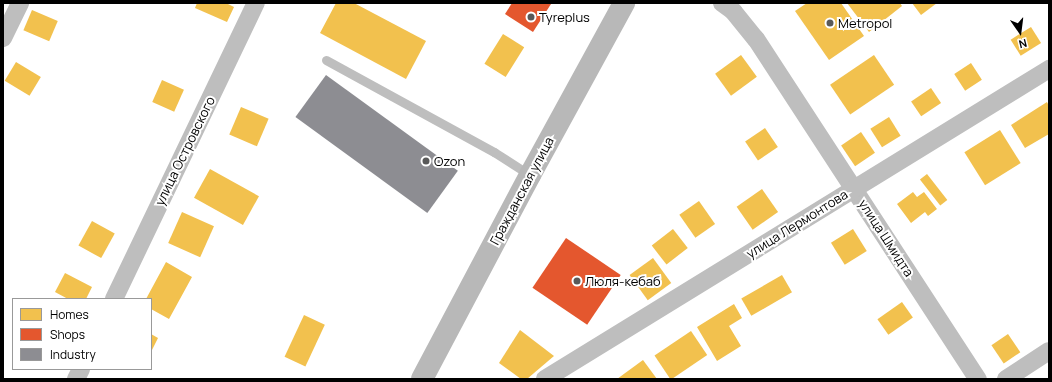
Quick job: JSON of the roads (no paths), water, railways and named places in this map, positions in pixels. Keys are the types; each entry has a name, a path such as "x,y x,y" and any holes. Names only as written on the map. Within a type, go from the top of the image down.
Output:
{"main road":[{"name":"Гражданская улица","path":"422,379 530,175 624,3"}],"street":[{"path":"3,38 20,3"},
{"name":"улица Островского","path":"114,298 256,3"},
{"name":"улица Шмидта","path":"732,6 756,39 978,379"},
{"name":"улица Лермонтова","path":"545,379 1049,69"},
{"path":"1006,379 1049,351"},
{"path":"76,379 80,370"}],"lane":[{"path":"326,60 494,152 530,175"}],"place":[{"name":"Tyreplus","path":"531,17"},
{"name":"Metropol","path":"830,23"},
{"name":"Ozon","path":"426,161"},
{"name":"Люля-кебаб","path":"577,281"}]}
